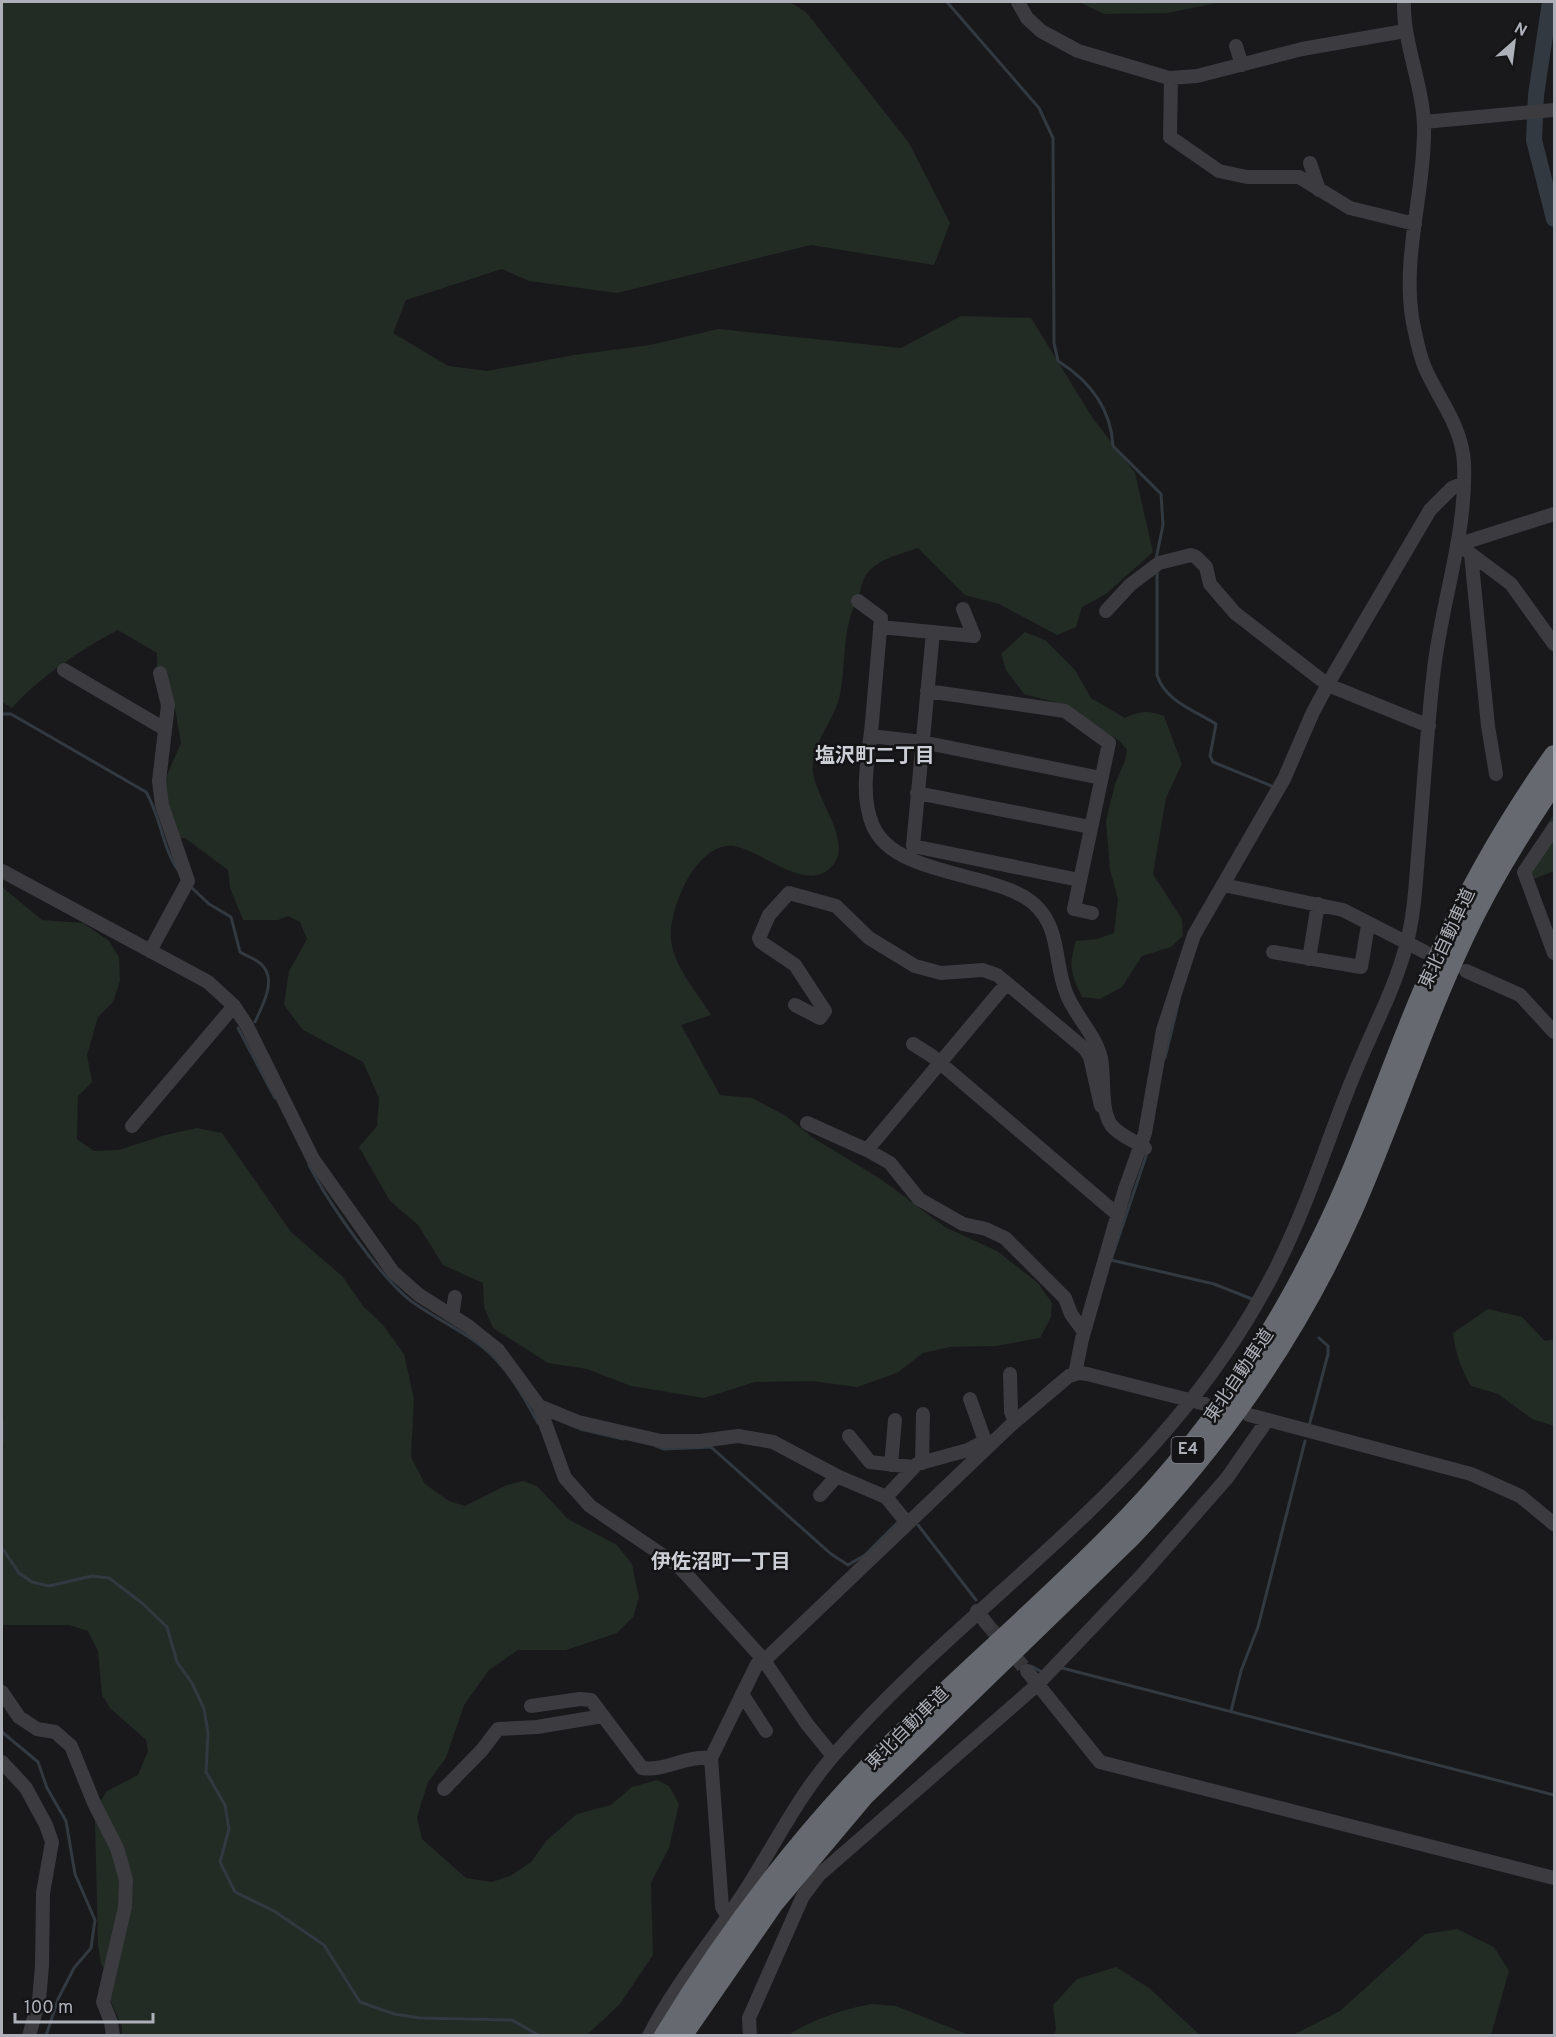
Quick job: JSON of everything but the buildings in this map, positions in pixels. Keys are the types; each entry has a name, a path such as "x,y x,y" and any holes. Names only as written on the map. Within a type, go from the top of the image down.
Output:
{"highway":[{"name":"東北自動車道","path":"664,2036 717,1954 819,1823 885,1750 1120,1527 1159,1485 1219,1409 1271,1331 1322,1238 1452,926 1500,838 1554,755"},
{"name":"東北自動車道","path":"682,2036 774,1903 864,1796 1162,1504 1205,1454 1251,1391 1286,1339 1337,1244 1466,934 1513,846 1554,783"}],"street":[{"path":"1018,2 1034,25 1078,51 1171,78 1197,76 1302,49 1405,31"},
{"path":"648,2036 728,1916 790,1817 833,1756 977,1611 1041,1557 1107,1493 1144,1455 1214,1371 1252,1314 1295,1228 1407,944 1415,888 1434,664 1457,545 1464,483 1464,460 1456,424 1425,369 1414,332 1409,301 1410,261 1424,122 1405,31 1404,2"},
{"path":"1236,46 1242,65"},
{"path":"1171,78 1170,137 1219,171 1247,177 1292,176 1350,208 1415,224"},
{"path":"1424,122 1542,111"},
{"path":"1310,163 1319,190"},
{"path":"1075,1374 1084,1332 1118,1215 1143,1146 1163,1030 1194,935 1284,779 1328,685 1430,510 1452,488 1464,483"},
{"path":"1457,545 1554,514"},
{"path":"1457,545 1511,584 1554,644"},
{"path":"1471,554 1488,726 1496,774"},
{"path":"1106,611 1130,585 1159,563 1191,555 1206,567 1210,584 1235,613 1328,685 1429,726"},
{"path":"858,601 881,618 866,792 872,825 878,833 909,859 1022,896 1033,903 1055,934 1067,995 1088,1028 1099,1052 1110,1124 1120,1134 1143,1146"},
{"path":"880,627 974,636 963,609"},
{"path":"933,632 913,846 1079,880"},
{"path":"64,670 163,728"},
{"path":"150,951 188,881 162,805 159,781 163,728 168,705 160,673"},
{"path":"927,691 1065,711 1109,743 1074,909 1092,913"},
{"path":"871,736 922,742 1101,778"},
{"path":"917,794 1090,827"},
{"path":"1554,828 1524,872 1554,953"},
{"path":"2,871 208,982 234,1006 246,1024 314,1159 355,1221 402,1282 498,1350 539,1406 558,1462 573,1488 609,1521 677,1565 763,1659 807,1724 833,1756"},
{"path":"1223,885 1343,910 1368,925 1425,952"},
{"path":"795,1005 820,1018 825,1011 795,965 761,942 759,938 769,915 789,894 836,906 869,938 915,966 941,973 983,970 997,975 1085,1049 1090,1057 1099,1102 1107,1115"},
{"path":"1309,959 1318,904"},
{"path":"1273,952 1361,967 1368,925"},
{"path":"1466,971 1520,995 1554,1032"},
{"path":"867,1150 1007,983"},
{"path":"132,1126 234,1006"},
{"path":"913,1044 939,1063 1118,1215"},
{"path":"807,1123 890,1163 919,1199 963,1224 986,1229 1005,1238 1065,1298 1071,1314 1084,1332"},
{"path":"452,1316 455,1297"},
{"path":"1010,1374 1011,1412 1015,1421"},
{"path":"728,1916 722,1907 711,1758 757,1664 907,1523 989,1442 1057,1385 1075,1374 1087,1374 1205,1404"},
{"path":"970,1399 989,1442"},
{"path":"539,1406 578,1422 661,1441 700,1441 738,1436 773,1442 837,1476 886,1497 907,1523"},
{"path":"886,1497 917,1465 923,1413"},
{"path":"1249,1415 1266,1422 1471,1474 1521,1496 1554,1524"},
{"path":"891,1465 895,1420"},
{"path":"750,2036 749,2018 803,1896 819,1875 1046,1676 1141,1576 1227,1478 1266,1422"},
{"path":"849,1436 870,1462 891,1465 917,1465 989,1442"},
{"path":"820,1495 837,1476"},
{"path":"977,1611 987,1624"},
{"path":"1027,1671 1046,1676 1100,1762 1554,1878"},
{"path":"2,1692 19,1717 37,1729 55,1732 71,1746 94,1803 117,1848 126,1880 125,1907 103,2002 111,2022 113,2036"},
{"path":"742,1694 766,1731"},
{"path":"531,1706 580,1699 591,1700 642,1768 651,1770 697,1756 711,1758"},
{"path":"549,1703 552,1724"},
{"path":"444,1789 482,1750 498,1729 603,1716"},
{"path":"2,1762 26,1788 46,1825 52,1842 43,1893 39,2000 29,2036"}],"shaded area":[{"path":"2,2 790,2 806,12 909,143 950,223 934,265 811,245 617,293 529,281 502,269 406,300 393,333 448,366 487,371 574,355 650,345 718,329 901,348 961,316 1031,318 1092,417 1135,473 1153,552 1106,594 1082,607 1076,627 1057,635 999,604 965,595 918,548 890,558 871,569 864,579 850,618 838,703 818,744 813,762 813,774 817,787 835,829 838,842 838,854 833,865 823,873 811,876 785,869 745,849 734,846 720,848 708,854 688,879 680,895 672,926 671,939 676,959 711,1015 681,1025 720,1095 752,1098 786,1116 812,1137 882,1180 945,1227 997,1251 1038,1283 1052,1303 1051,1317 1040,1338 996,1346 950,1347 923,1353 897,1373 857,1387 812,1381 755,1382 704,1398 631,1386 587,1369 548,1363 493,1328 484,1307 483,1283 443,1265 418,1225 390,1201 359,1147 377,1126 379,1098 363,1062 303,1030 284,1005 289,971 307,939 300,922 288,916 278,920 243,920 230,888 228,870 185,838 180,838 169,815 165,780 181,743 174,703 157,675 157,653 118,630 62,664 12,708 2,702"},
{"path":"1079,2 1221,2 1168,13 1104,14"},
{"path":"1025,632 1045,640 1075,670 1091,698 1125,718 1144,712 1164,716 1182,764 1166,798 1153,874 1182,919 1183,936 1171,947 1142,956 1122,987 1100,999 1082,997 1073,976 1071,964 1076,941 1097,939 1114,933 1118,899 1110,870 1106,821 1115,784 1127,750 1120,741 1054,702 1024,694 1006,670 1001,654"},
{"path":"1554,814 1554,871 1529,881 1525,859"},
{"path":"2,887 42,920 83,923 109,941 119,957 120,981 113,1002 98,1017 87,1055 92,1082 78,1096 77,1139 94,1151 119,1150 165,1135 197,1128 222,1133 291,1232 343,1277 363,1306 383,1325 404,1354 414,1399 411,1457 425,1484 449,1501 465,1506 507,1485 523,1481 537,1486 568,1519 617,1545 632,1564 639,1598 633,1617 617,1633 566,1650 518,1650 489,1670 464,1705 446,1758 428,1782 417,1817 422,1839 466,1878 492,1882 510,1876 531,1862 547,1840 577,1814 611,1805 632,1787 657,1780 669,1786 679,1804 669,1848 651,1883 653,1955 620,2004 587,2035 122,2035 122,2026 110,2000 108,1975 101,1964 98,1945 95,1822 97,1806 107,1791 138,1775 148,1751 146,1740 110,1708 102,1695 98,1651 88,1631 69,1625 2,1625"},
{"path":"1488,1309 1522,1317 1545,1341 1554,1339 1554,1426 1532,1419 1498,1394 1471,1386 1459,1360 1453,1333"},
{"path":"1457,1929 1494,1947 1509,1971 1491,2035 1293,2035 1340,2011 1425,1934"},
{"path":"1116,1967 1149,1988 1200,2035 1054,2035 1056,2029 1053,2005 1077,1979"},
{"path":"871,2004 896,2006 969,2035 788,2035 828,2016"}],"waterway":[{"path":"947,2 1039,108 1053,138 1054,343 1058,361 1080,378 1097,397 1108,420 1113,446 1161,494 1163,525 1156,559"},
{"path":"1550,2 1536,95 1534,140 1554,219"},
{"path":"1157,571 1157,675 1161,684 1166,692 1181,704 1216,724 1210,756 1213,762 1274,787"},
{"path":"2,714 11,714 146,792 168,852 178,870"},
{"path":"191,887 209,904 231,917 240,952 259,962 266,970 267,993 255,1022"},
{"path":"1165,1058 1179,1000"},
{"path":"238,1028 275,1098"},
{"path":"1147,1153 1111,1260 1214,1284 1252,1299"},
{"path":"309,1165 341,1218 384,1274 411,1301 484,1348 500,1364 538,1423 540,1422"},
{"path":"1309,1426 1328,1354 1328,1346 1319,1338"},
{"path":"2,1420 2,1443"},
{"path":"580,1429 623,1439"},
{"path":"1231,1711 1241,1671 1258,1627 1305,1441"},
{"path":"656,1446 664,1449 711,1447 831,1554 848,1565 865,1555 897,1523"},
{"path":"918,1525 976,1600"},
{"path":"2,1548 19,1573 32,1582 49,1586 92,1576 109,1578 142,1603 167,1627 177,1662 192,1683 204,1709 208,1733 206,1772 225,1805 229,1829 220,1862 235,1892 274,1911 324,1945 360,2002 394,2014 420,2018 512,2020 540,2036"},
{"path":"1031,1666 1042,1672"},
{"path":"1062,1668 1554,1795"},
{"path":"2,1732 38,1762 47,1788 66,1821 75,1874 95,1920 91,1948 74,1968 58,1999 46,2036"}],"tunnel":[{"path":"987,1624 1027,1671"}],"district":[{"name":"塩沢町二丁目","path":"875,757"},
{"name":"伊佐沼町一丁目","path":"721,1563"}]}
